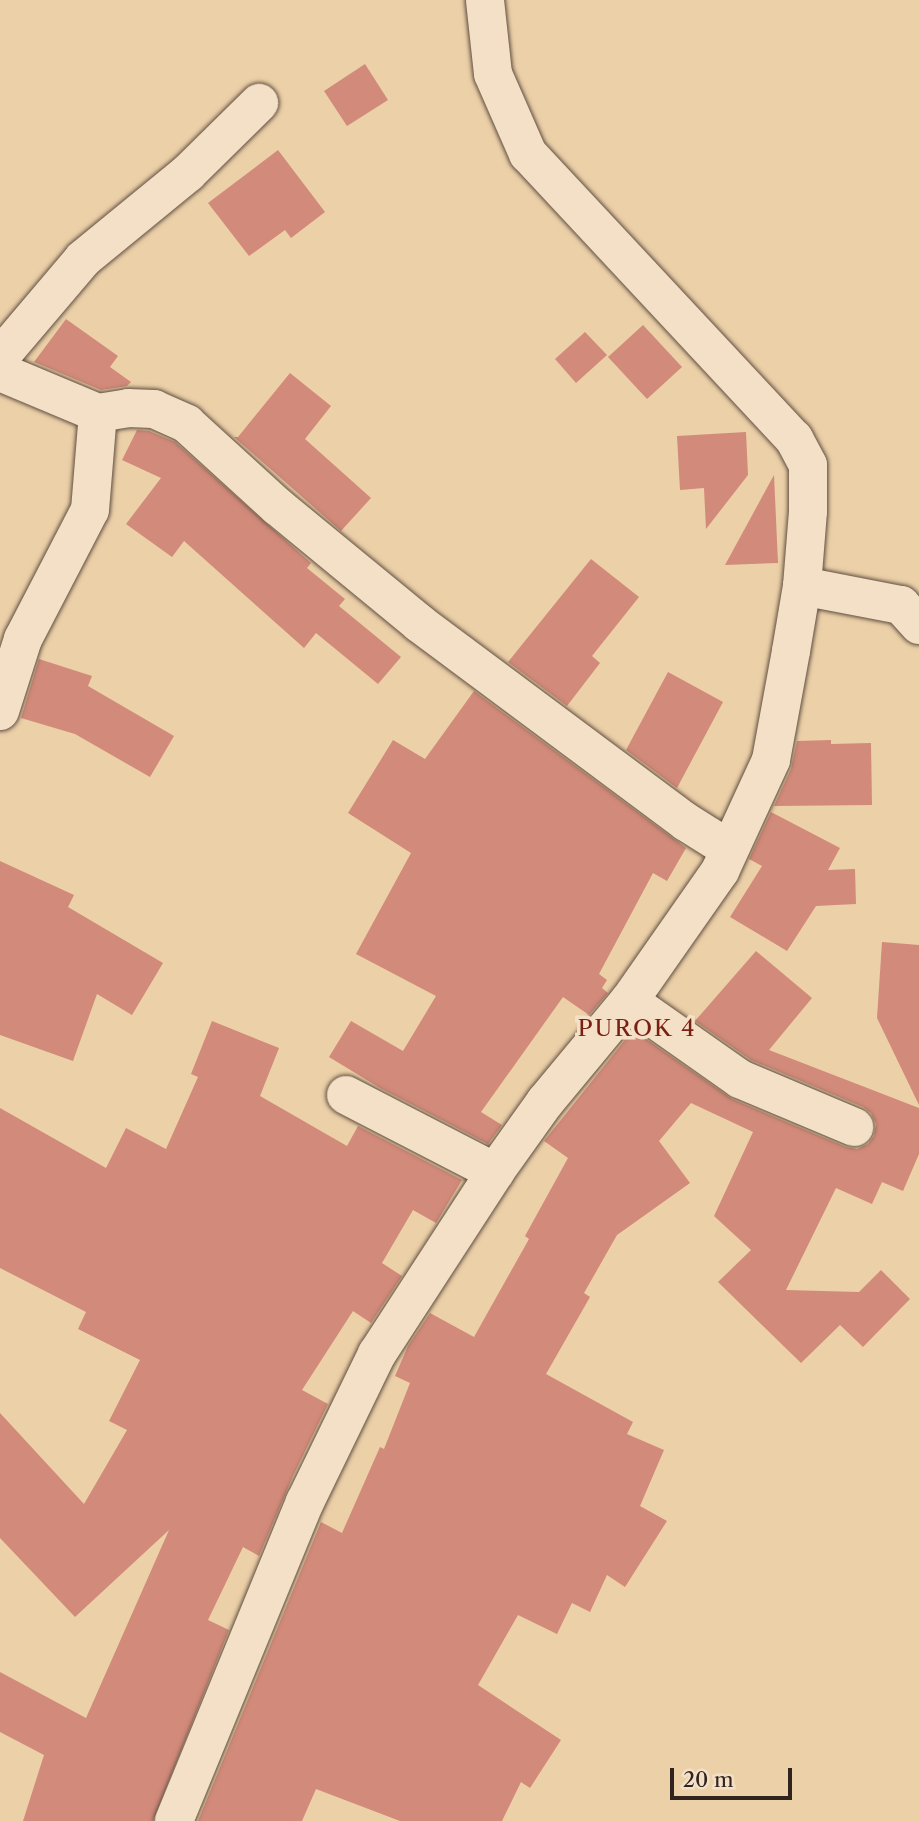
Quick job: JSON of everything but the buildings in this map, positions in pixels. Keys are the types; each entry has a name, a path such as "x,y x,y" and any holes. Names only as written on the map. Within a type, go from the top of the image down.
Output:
{"street":[{"path":"174,1821 305,1502 377,1354 495,1172 545,1102 629,1001 720,871 771,760 802,586 808,511 808,465 794,439 528,154 493,74 485,0"},
{"path":"0,357 83,259 188,173 259,103"},
{"path":"0,372 98,413 128,408 154,409 187,424 278,507 419,622 686,822 729,849"},
{"path":"0,711 23,639 89,510 98,413"},
{"path":"802,586 901,605 919,625"},
{"path":"629,1001 740,1079 854,1127"},
{"path":"346,1095 495,1172"}],"district":[{"name":"PUROK 4","path":"637,1028"}]}
